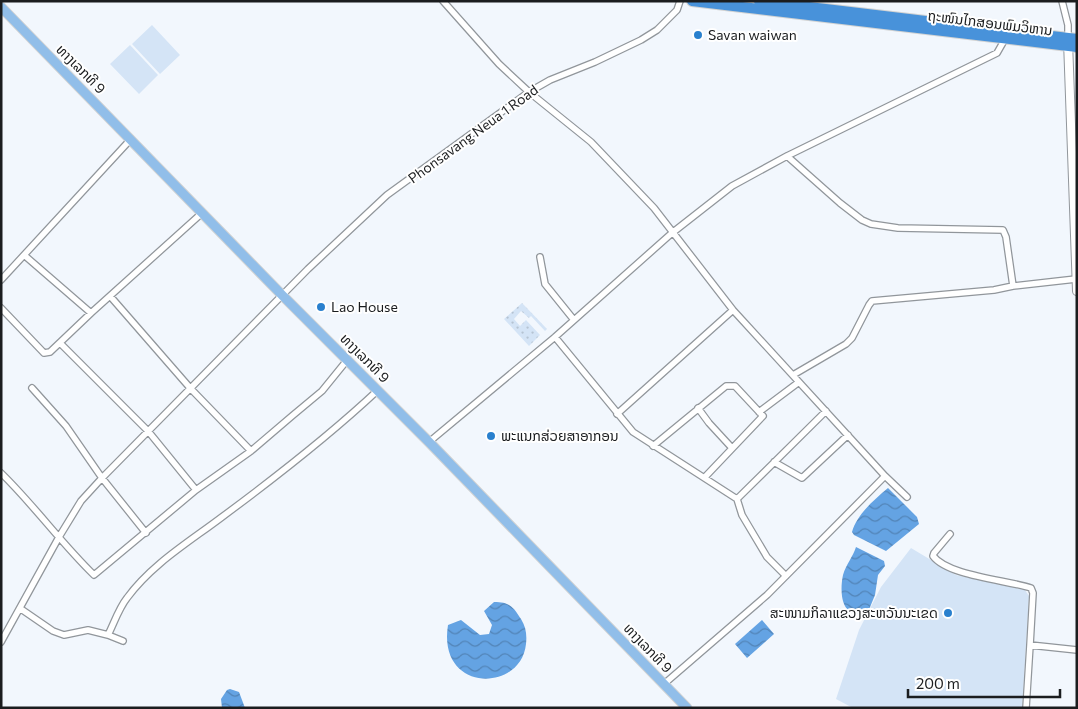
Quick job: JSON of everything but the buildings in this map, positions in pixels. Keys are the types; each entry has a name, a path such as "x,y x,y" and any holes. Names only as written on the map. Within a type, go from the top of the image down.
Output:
{"highway":[{"name":"ຖະໜົນໄກສອນພົມວິຫານ","path":"692,1 1005,39 1072,42"},
{"name":"ຖະໜົນໄກສອນພົມວິຫານ","path":"759,1 1072,42"}],"main road":[{"name":"ທາງເລກທີ 9","path":"1,7 283,296 348,359 687,708"}],"street":[{"path":"443,1 499,64 529,92 591,142 654,208 733,310 885,476 907,497"},
{"name":"Phonsavang Neua 1 Road","path":"1,642 21,609 59,537 81,502 102,478 308,269 387,195 529,92 550,80 595,62 641,40 657,30 670,18 677,10 680,1"},
{"path":"1062,1 1072,42 1077,291"},
{"path":"429,442 574,320 672,233 732,186 787,156 997,53 1005,39"},
{"path":"1,280 131,139"},
{"path":"787,156 840,203 862,220 871,224 898,228 1003,230 1006,237 1012,286"},
{"path":"1,308 44,353 50,352 90,313 202,213"},
{"path":"24,255 90,313"},
{"path":"540,257 545,284 574,320"},
{"path":"793,375 846,344 852,338 872,301 994,290 1012,286 1076,279"},
{"path":"110,296 191,389 252,451"},
{"path":"617,414 733,310"},
{"path":"555,336 633,432 737,499 742,515 767,557 786,576"},
{"path":"60,343 148,431 196,490"},
{"path":"1,473 25,496 94,575 196,490 252,451 322,390 348,359"},
{"path":"759,412 799,382"},
{"path":"653,446 726,386 735,386 763,416 705,477"},
{"path":"32,388 66,426 102,478 146,533"},
{"path":"108,635 126,599 148,574 169,556 290,466 345,421 378,390"},
{"path":"698,408 732,448"},
{"path":"737,499 826,411"},
{"path":"774,462 802,478 848,435"},
{"path":"664,684 767,595 885,476"},
{"path":"950,534 934,553 933,556 938,561 957,571 1031,588 1026,708"},
{"path":"21,609 53,631 64,635 88,630 123,641"},
{"path":"1030,645 1077,650"}],"shaded area":[{"path":"152,25 180,55 160,74 132,44"},
{"path":"130,45 158,75 139,94 110,64"},
{"path":"522,303 547,329 545,331 531,316 529,318 521,311 514,319 520,326 526,320 540,335 529,346 504,319"},
{"name":"ສະໜາມກິລາແຂວງສະຫວັນນະເຂດ","path":"911,548 956,575 1025,590 1029,596 1022,708 853,708 836,699 859,630 881,587"}],"water":[{"path":"888,488 917,517 919,524 886,551 854,535 852,532 862,513"},
{"path":"856,547 884,561 885,566 878,575 875,595 868,612 859,614 848,610 842,598 844,571"},
{"path":"494,602 507,604 516,611 525,628 526,644 521,660 510,671 496,677 481,678 467,674 455,664 448,647 448,625 461,620 480,635 489,634 492,625 484,611"},
{"path":"762,620 774,634 747,658 735,644"},
{"path":"227,690 239,692 245,708 222,708 221,699"}],"place":[{"name":"Savan waiwan","path":"698,35"},
{"name":"Lao House","path":"321,307"},
{"name":"ພະແນກສ່ວຍສາອາກອນ","path":"491,436"},
{"name":"ສະໜາມກິລາແຂວງສະຫວັນນະເຂດ","path":"948,613"}]}
